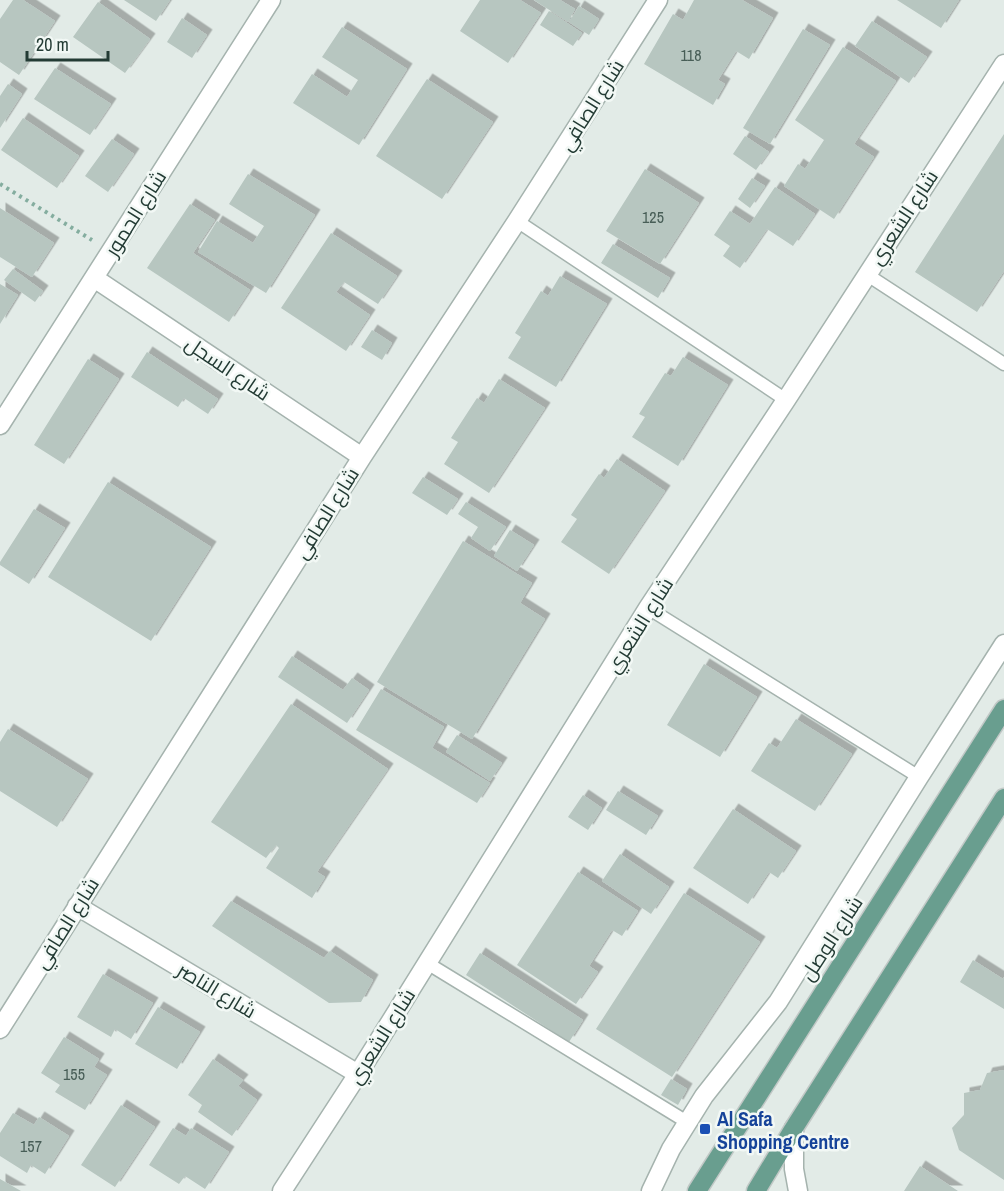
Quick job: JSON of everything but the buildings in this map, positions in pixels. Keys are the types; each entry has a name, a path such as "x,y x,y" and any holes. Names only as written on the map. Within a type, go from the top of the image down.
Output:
{"main road":[{"name":"شارع الوصل","path":"697,1191 1004,709"},
{"path":"756,1191 1004,798"}],"street":[{"name":"شارع الحمور","path":"0,425 271,0"},
{"name":"شارع الصافي","path":"0,1029 362,457 518,221 658,0"},
{"name":"شارع الشعري","path":"282,1191 358,1074 648,608 1004,64"},
{"name":"شارع السجل","path":"94,278 362,457"},
{"path":"651,1191 687,1122 704,1096 778,1002 1004,644"},
{"name":"شارع الناصر","path":"77,906 358,1074"},
{"path":"794,1128 794,1169 798,1191"}],"lane":[{"path":"518,221 786,400"},
{"path":"866,274 1004,364"},
{"path":"648,608 919,777"},
{"path":"427,963 687,1122"}],"path":[{"path":"0,184 110,252"}],"place":[{"name":"Al Safa Shopping Centre","path":"705,1129"}]}
